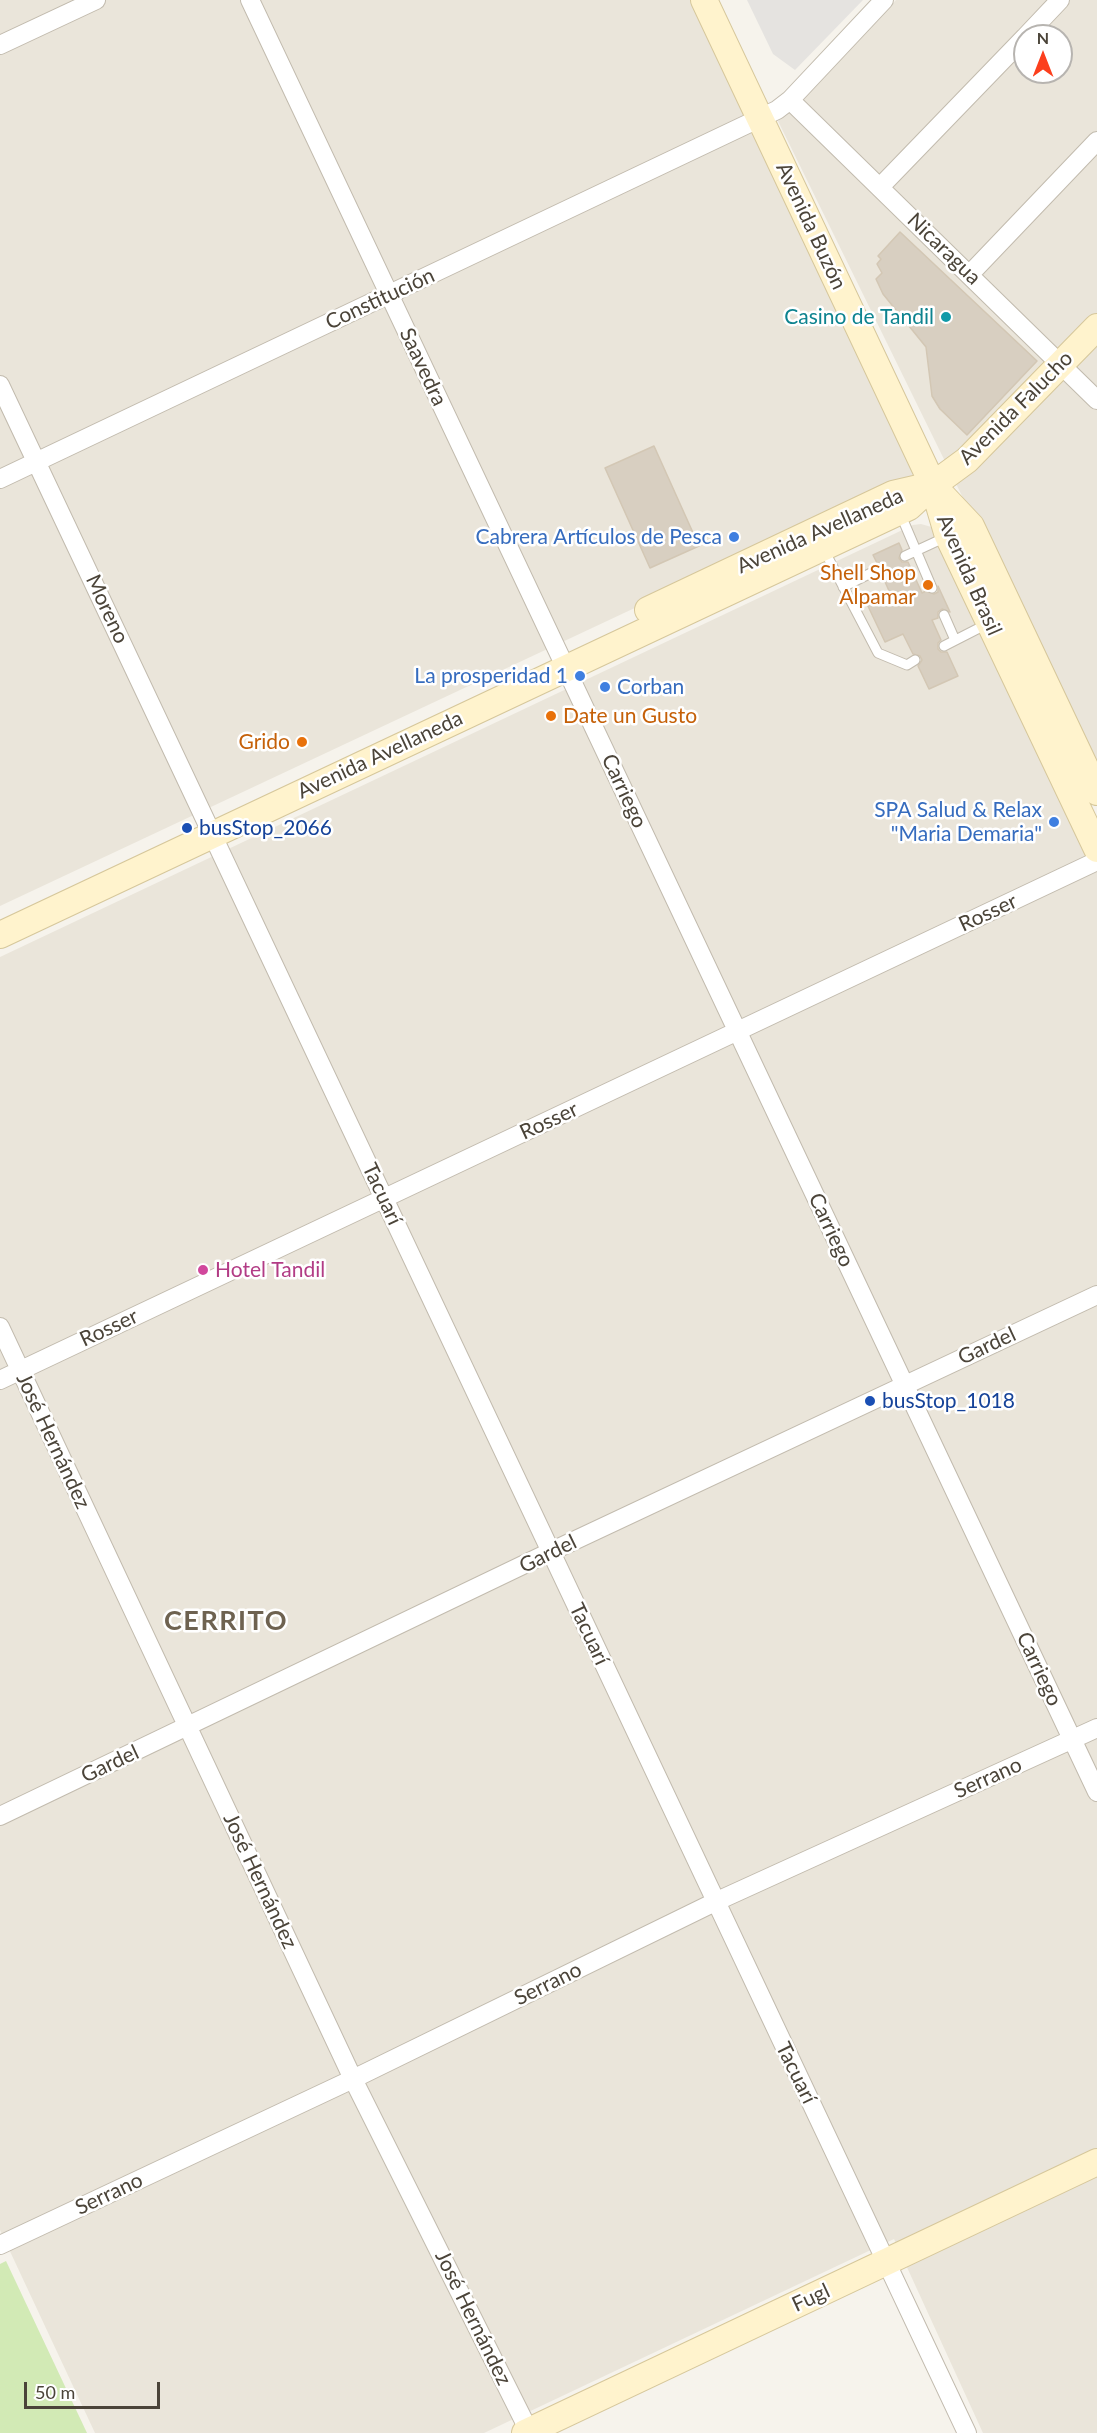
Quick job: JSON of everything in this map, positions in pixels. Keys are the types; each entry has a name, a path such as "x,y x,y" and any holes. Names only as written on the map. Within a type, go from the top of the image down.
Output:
{"main road":[{"name":"Avenida Buzón","path":"704,0 933,485"},
{"name":"Avenida Falucho","path":"933,485 967,460 1097,327"},
{"name":"Avenida Avellaneda","path":"562,661 823,548 899,512 909,507 933,485"},
{"name":"Avenida Avellaneda","path":"0,916 210,826 562,661 894,494 933,485"},
{"name":"Avenida Brasil","path":"933,485 948,536 1097,849"},
{"name":"Avenida Brasil","path":"933,485 971,526 1097,792"},
{"name":"Avenida Avellaneda","path":"0,935 210,826"},
{"name":"Fugl","path":"527,2432 1097,2162"}],"street":[{"name":"Saavedra","path":"250,0 562,661"},
{"name":"Constitución","path":"0,479 761,118 790,100 884,0"},
{"path":"1037,24 1060,0"},
{"path":"0,45 87,2"},
{"path":"880,187 1013,48"},
{"name":"Nicaragua","path":"790,100 1097,400"},
{"path":"970,274 1097,141"},
{"name":"Moreno","path":"0,385 210,826"},
{"name":"Carriego","path":"562,661 1097,1792"},
{"name":"Tacuarí","path":"210,826 550,1552 967,2433"},
{"name":"Rosser","path":"0,1380 1097,861"},
{"name":"Gardel","path":"0,1816 550,1552 1097,1295"},
{"name":"José Hernández","path":"0,1327 353,2079 527,2432"},
{"name":"Serrano","path":"0,2245 353,2079 715,1902 1097,1728"}],"lane":[{"path":"899,512 932,588"},
{"path":"905,556 948,536"},
{"path":"823,548 878,653 906,665 915,660"},
{"path":"843,587 879,568"},
{"path":"944,615 955,640"},
{"path":"944,646 990,623"}],"shaded area":[{"path":"0,0 713,0 935,467 0,906"},
{"path":"747,0 863,0 795,70 773,54"},
{"path":"896,0 1097,0 1097,771 778,121"},
{"path":"921,524 935,528 1097,870 1097,2433 983,2433 894,2239 484,2433 95,2433 0,2230 0,957 913,525"}],"green space":[{"path":"6,2261 87,2433 0,2433 0,2264"}],"building":[{"name":"Casino de Tandil","path":"900,232 1037,361 967,435 940,409 932,396 926,347 883,294 876,279 882,273 877,264 881,259 878,256"},
{"path":"654,446 699,546 650,568 605,468"},
{"path":"899,543 902,550 899,558 902,562 908,562 922,593 926,591 934,594 938,592 938,586 950,612 942,609 938,612 938,618 932,620 941,640 938,643 938,649 941,652 947,652 958,676 929,689 918,666 922,660 920,656 913,654 903,634 885,642 867,604 890,593 882,575 885,567 882,563 877,563 873,555"}],"place":[{"name":"Casino de Tandil","path":"946,317"},
{"name":"Cabrera Artículos de Pesca","path":"734,537"},
{"name":"Shell Shop Alpamar","path":"928,585"},
{"name":"La prosperidad 1","path":"580,676"},
{"name":"Corban","path":"605,687"},
{"name":"Date un Gusto","path":"551,716"},
{"name":"Grido","path":"302,742"},
{"name":"SPA Salud & Relax \"Maria Demaria\"","path":"1054,822"},
{"name":"busStop_2066","path":"187,828"},
{"name":"Hotel Tandil","path":"203,1270"},
{"name":"busStop_1018","path":"870,1401"}],"district":[{"name":"CERRITO","path":"226,1621"}]}
